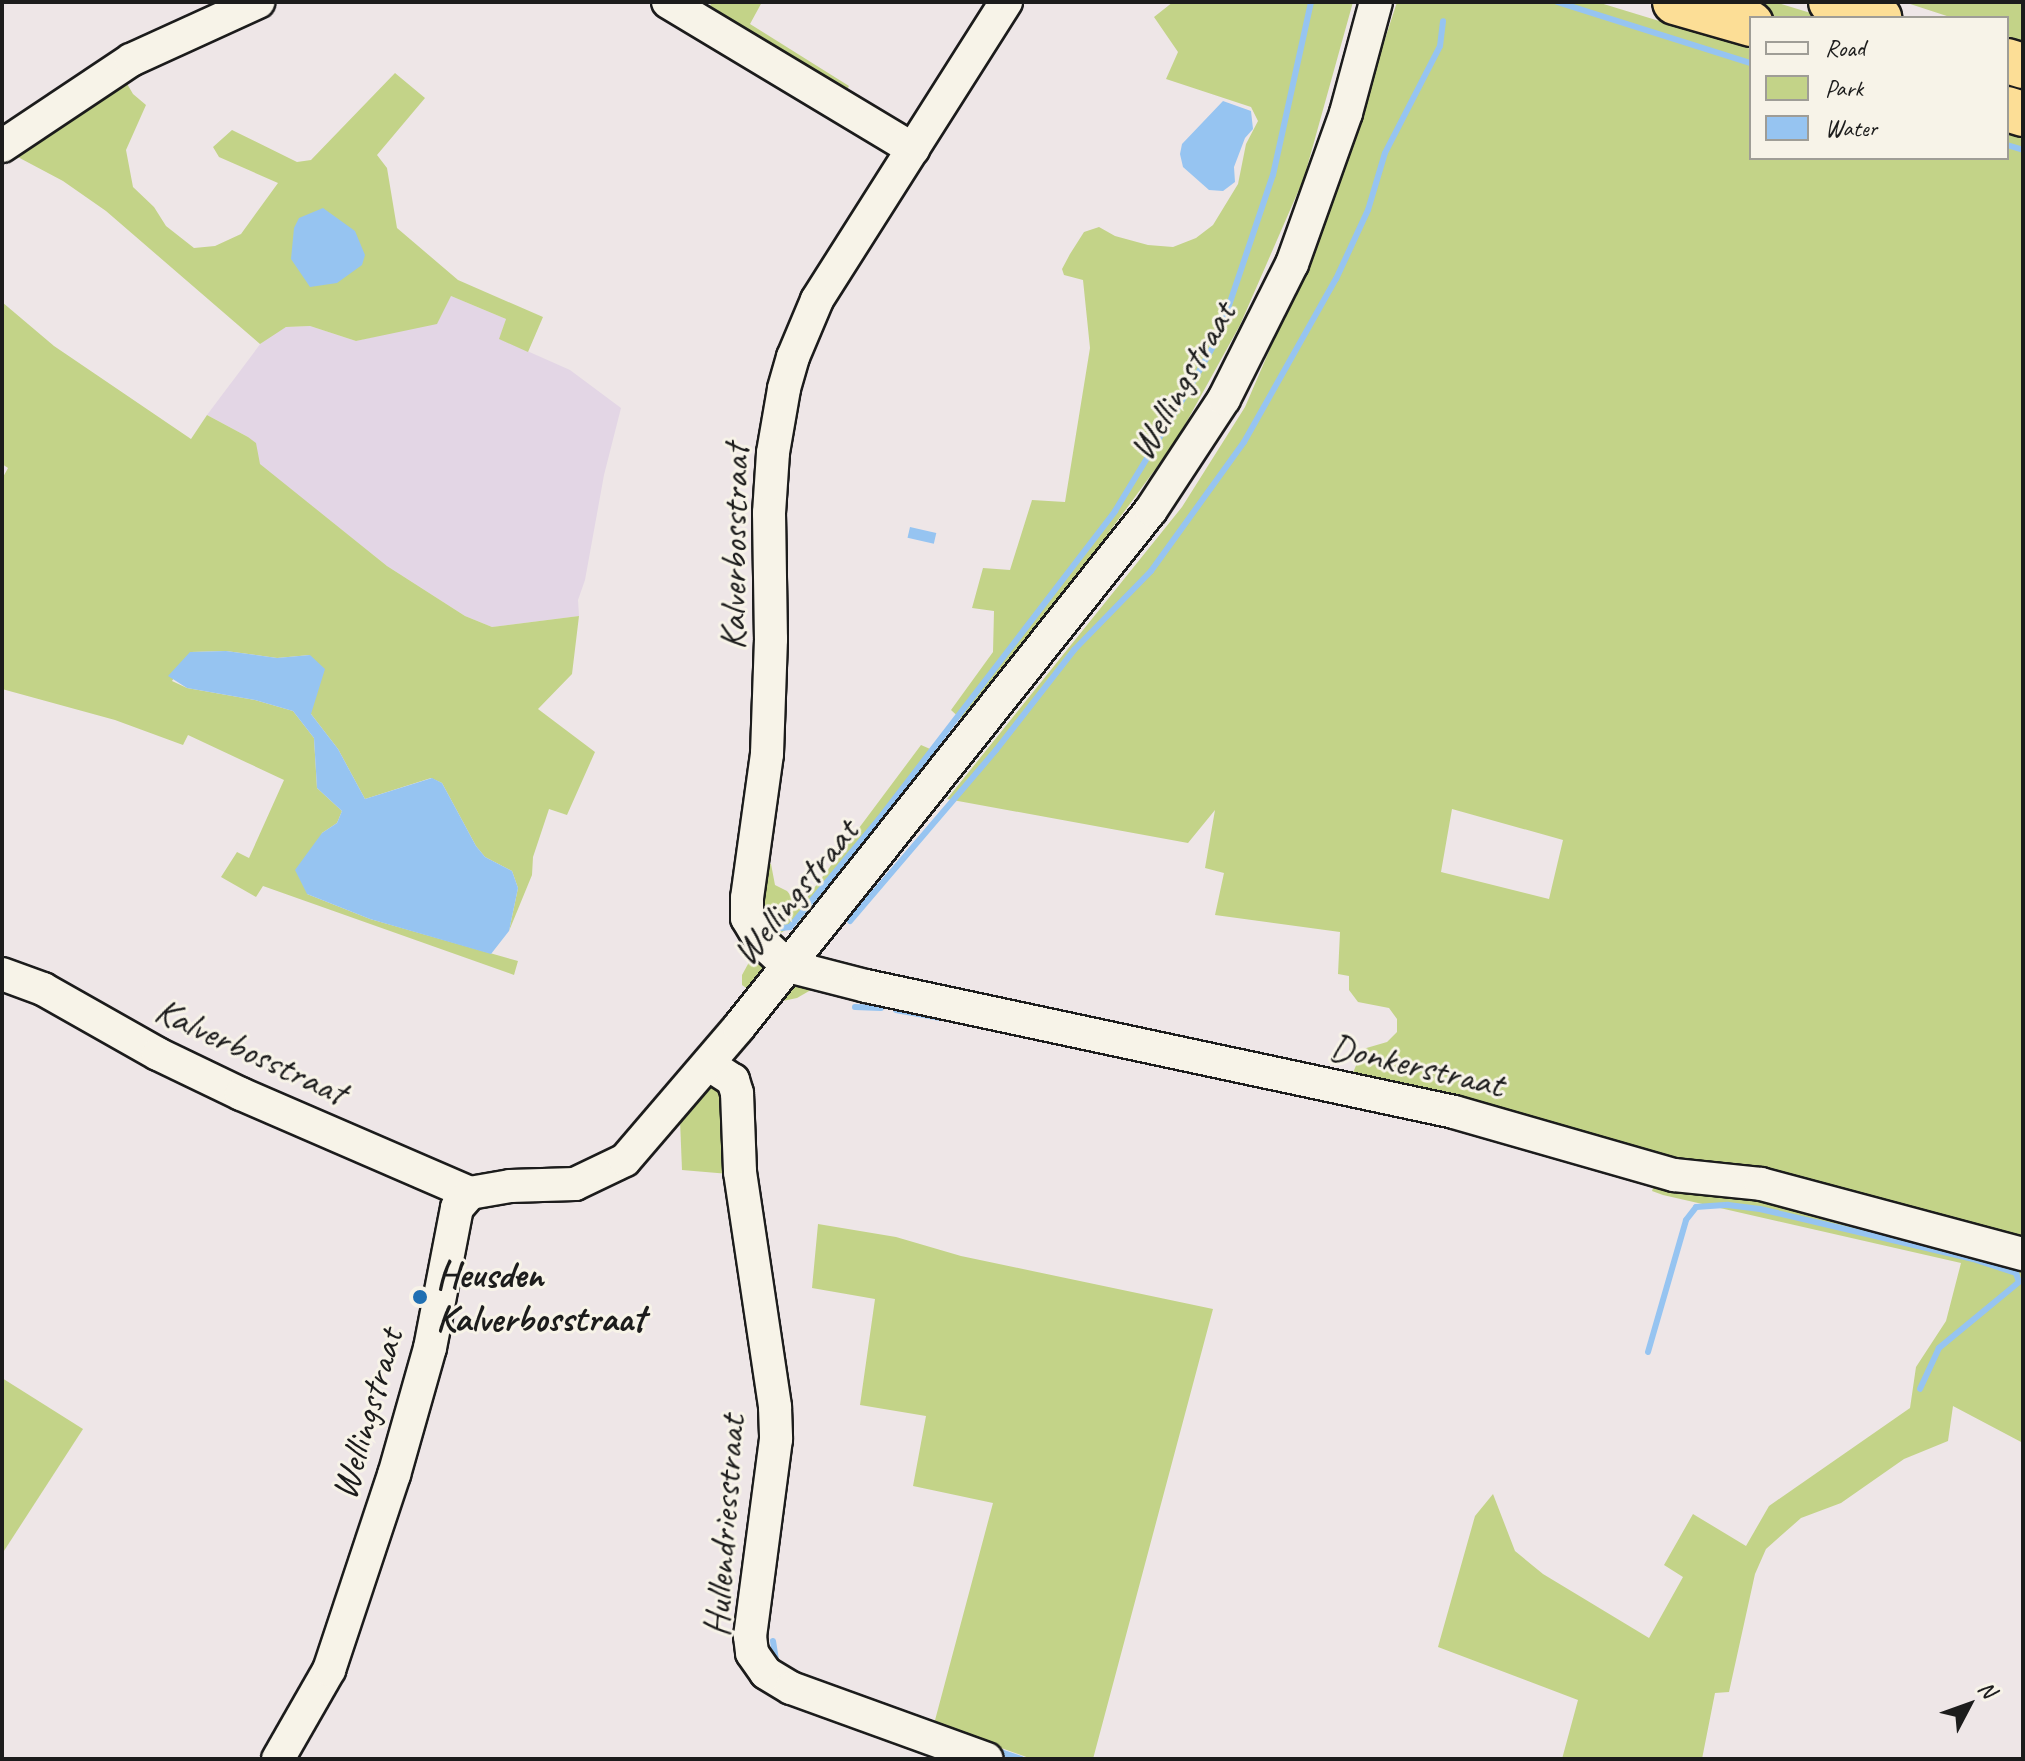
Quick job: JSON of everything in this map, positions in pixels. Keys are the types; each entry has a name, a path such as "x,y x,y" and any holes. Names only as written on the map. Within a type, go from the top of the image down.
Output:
{"highway":[{"path":"1675,2 1749,23"},
{"path":"1831,2 1873,16"}],"street":[{"path":"2,146 131,60 258,2"},
{"path":"668,2 913,149"},
{"name":"Kalverbosstraat","path":"788,966 761,941 747,918 747,898 767,754 771,639 769,513 780,407 793,357 817,300 1006,2"},
{"name":"Wellingstraat","path":"278,1759 329,1670 394,1475 425,1370 457,1208 470,1193 490,1188 575,1184 598,1176 625,1160 788,966 1132,535 1224,399 1292,264 1346,113 1376,2"},
{"name":"Donkerstraat","path":"788,966 1454,1112 1674,1175 1761,1184 2023,1254"},
{"name":"Kalverbosstraat","path":"2,974 43,989 158,1054 241,1094 470,1193"},
{"name":"Hullendriesstraat","path":"708,1064 733,1080 737,1093 740,1172 775,1407 776,1439 750,1636 752,1653 766,1673 791,1688 987,1759"}],"shaded area":[{"path":"451,296 506,319 500,339 570,370 621,408 604,475 585,580 578,600 579,616 492,627 465,616 387,566 259,464 248,437 207,415 264,339 286,327 310,326 356,341 397,331"}],"green space":[{"path":"712,2 762,2 750,24 849,86 842,99 705,15"},
{"path":"1173,2 1353,2 1304,178 1240,325 1176,441 1055,606 963,721 951,710 993,652 994,611 972,608 983,568 1010,570 1032,500 1065,502 1090,348 1083,280 1064,275 1062,269 1084,232 1099,227 1115,236 1148,245 1173,247 1196,238 1213,225 1238,184 1246,144 1258,121 1251,107 1166,79 1178,52 1154,17"},
{"path":"1397,2 1597,2 1749,48 1749,160 2009,160 2009,133 2023,137 2023,1443 1953,1406 1948,1441 1904,1459 1841,1503 1801,1518 1766,1549 1755,1574 1729,1692 1715,1693 1702,1759 1562,1759 1578,1700 1438,1647 1475,1516 1493,1494 1515,1551 1543,1574 1649,1638 1683,1577 1664,1565 1693,1514 1746,1546 1769,1506 1910,1408 1916,1367 1946,1321 1961,1263 1663,1195 1652,1191 1656,1179 1352,1075 1363,1049 1387,1042 1397,1032 1397,1019 1389,1008 1358,1002 1349,990 1349,976 1338,974 1340,932 1215,915 1224,873 1205,868 1215,810 1188,843 947,799 1182,507 1245,407 1328,214","holes":["1452,809 1563,840 1549,899 1441,872"]},
{"path":"1727,2 1775,2 1820,16 1772,16"},
{"path":"1904,2 2023,2 2023,41 2009,37 2009,16 1947,16"},
{"path":"395,73 425,98 377,155 387,168 397,228 458,280 543,317 528,352 499,339 506,319 451,296 437,324 356,341 310,326 286,327 260,344 106,211 63,181 14,155 122,75 133,94 146,105 126,150 133,187 154,207 166,226 194,248 215,246 241,234 278,183 219,157 213,147 232,130 297,162 311,160"},
{"path":"2,302 54,346 191,439 207,415 248,437 256,443 260,464 387,566 465,616 492,627 579,616 572,674 538,709 595,752 567,815 549,809 533,857 532,875 509,931 518,888 512,871 485,857 476,846 442,783 431,778 365,799 338,749 311,714 310,655 277,658 226,651 191,652 172,681 187,688 255,700 293,711 314,738 317,788 342,811 337,823 322,833 307,894 370,919 518,961 514,975 263,886 256,897 221,877 237,852 249,858 284,780 188,735 183,745 115,720 2,689 2,479 8,468 2,464"},
{"path":"921,745 937,752 798,922 776,936 762,924 762,860 771,864 775,885 787,891 800,907"},
{"path":"753,955 768,967 752,992 742,985 742,975"},
{"path":"801,984 816,987 797,998 773,1003 790,986"},
{"path":"715,1085 721,1088 729,1174 682,1170 680,1120 705,1087"},
{"path":"818,1224 896,1237 961,1256 1213,1309 1093,1759 1032,1759 934,1724 993,1503 913,1486 926,1416 860,1405 875,1299 812,1288"},
{"path":"2,1378 83,1429 2,1554"}],"water":[{"path":"1223,101 1251,111 1253,129 1245,138 1234,167 1235,182 1223,191 1209,190 1183,167 1180,154 1182,144"},
{"path":"323,208 355,231 365,255 362,265 337,283 310,287 291,259 294,228 299,218"},
{"path":"910,527 936,533 934,544 908,538"},
{"path":"226,651 277,658 310,655 325,669 311,714 338,749 365,799 432,778 442,783 476,846 485,857 512,871 518,888 509,931 491,954 370,919 307,894 295,870 322,833 337,823 342,811 317,788 314,738 293,711 255,700 187,688 168,676 190,652"}],"waterway":[{"path":"765,923 773,929 790,927 879,819 1115,511 1190,387 1218,338 1273,175 1311,2"},
{"path":"1557,2 1749,62"},
{"path":"850,921 996,750 1074,650 1151,571 1244,442 1336,279 1368,210 1385,153 1440,46 1443,21"},
{"path":"2009,146 2023,150"},
{"path":"855,1007 881,1008"},
{"path":"896,1010 940,1018"},
{"path":"1648,1352 1686,1220 1696,1207 1728,1205 1760,1209 1973,1259 2016,1273 2019,1282 1939,1348 1920,1389"},
{"path":"773,1641 777,1665"},
{"path":"995,1750 1021,1759"}],"place":[{"name":"Heusden Kalverbosstraat","path":"420,1297"}]}
